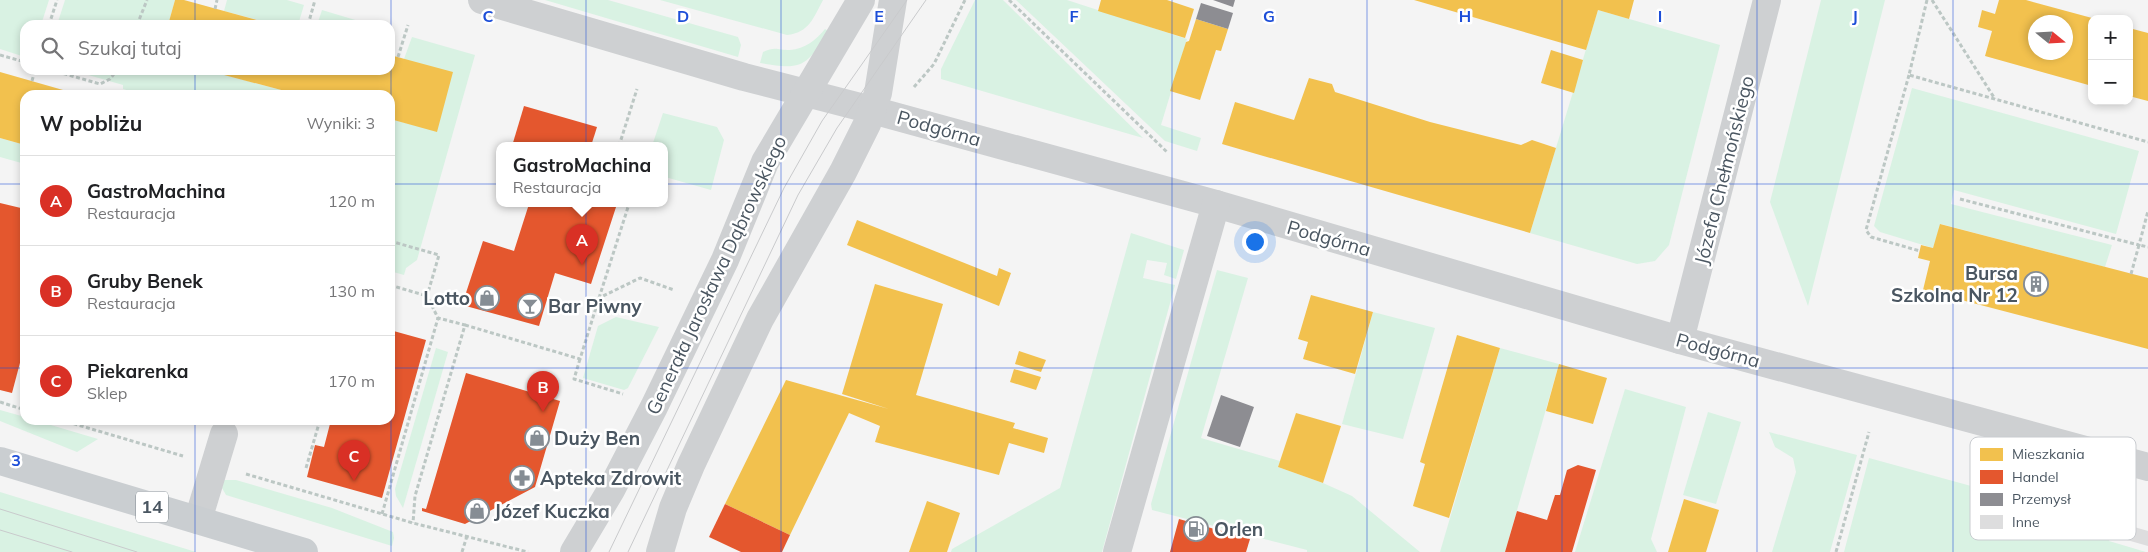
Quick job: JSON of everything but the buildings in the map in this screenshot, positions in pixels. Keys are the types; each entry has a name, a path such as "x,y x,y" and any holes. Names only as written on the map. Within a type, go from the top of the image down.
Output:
{"main road":[{"name":"14","path":"0,461 304,552"}],"street":[{"name":"Podgórna","path":"482,0 733,74 806,92 1216,204 1680,340 2037,437"},
{"name":"Generała Jarosława Dąbrowskiego","path":"574,552 631,454 725,260 764,162 861,0"},
{"path":"660,552 673,508 691,465 756,328 777,286 843,172 868,124 878,93 893,0"},
{"name":"Józefa Chełmońskiego","path":"1680,340 1767,0"},
{"path":"1117,552 1216,204"},
{"path":"198,520 224,434"}],"path":[{"path":"51,20 57,0"},
{"path":"139,20 147,0"},
{"path":"215,8 217,0"},
{"path":"309,20 315,0"},
{"path":"934,64 966,0"},
{"path":"1009,0 1167,152"},
{"path":"1920,251 1872,237 1866,230 1909,75 1927,0"},
{"path":"1932,0 1995,99"},
{"path":"398,57 408,25"},
{"path":"0,55 20,61"},
{"path":"32,81 34,75"},
{"path":"68,75 100,84 110,79 113,75"},
{"path":"1909,75 2148,142"},
{"path":"620,142 637,89"},
{"path":"1960,199 2148,247"},
{"path":"628,207 574,379 631,395"},
{"path":"2131,274 2148,211"},
{"path":"382,514 438,318 427,296 439,255 395,242"},
{"path":"599,298 640,278 680,292"},
{"path":"395,286 427,296"},
{"path":"438,318 580,359"},
{"path":"412,523 415,496 465,326"},
{"path":"0,402 20,408"},
{"path":"78,425 412,523 528,552"},
{"path":"306,468 319,425"},
{"path":"1836,552 1869,432"},
{"path":"462,552 467,536"}],"green space":[{"path":"0,0 49,0 43,20 20,20 20,55 0,49"},
{"path":"65,0 175,0 169,20 59,20"},
{"path":"227,0 287,0 304,5 300,20 258,20 224,11"},
{"path":"545,0 608,0 738,37 741,45 738,57"},
{"path":"660,0 823,0 806,28 787,35"},
{"path":"975,0 1003,0 1143,138 941,79 941,69"},
{"path":"1016,0 1067,0 1187,39 1161,125 1201,138 1197,151 1165,141"},
{"path":"1821,0 1885,0 1808,306 1770,202"},
{"path":"322,10 355,20 319,20"},
{"path":"1598,10 1720,45 1669,245 1655,261 1637,264 1530,233"},
{"path":"825,29 830,32 815,52 802,63 786,66 760,63 763,52 774,49 790,50 801,48 818,37"},
{"path":"412,37 475,55 417,260 406,268 404,275 395,272 395,120 437,131 404,59"},
{"path":"88,75 225,75 281,90 126,90 123,89 123,85"},
{"path":"1912,88 2139,151 2116,234 1954,190 1951,204 2112,245 2105,267 1941,224 1933,248 1880,232 1874,226"},
{"path":"663,113 717,127 724,140 711,190 668,178 668,142 653,142"},
{"path":"0,138 20,144 20,163 0,157"},
{"path":"1131,233 1184,250 1176,279 1164,275 1167,263 1147,260 1143,278 1175,285 1102,552 951,552 952,549 1060,488"},
{"path":"1217,270 1248,278 1201,438 1280,461 1278,467 1323,483 1352,496 1420,552 1307,552 1307,550 1152,510 1151,504"},
{"path":"1373,312 1435,328 1403,439 1342,424"},
{"path":"616,317 659,327 628,388 624,390 583,378 598,326"},
{"path":"436,348 448,352 403,508 396,496 395,489"},
{"path":"1500,348 1559,364 1505,552 1440,552"},
{"path":"1625,389 1686,407 1651,539 1657,552 1575,552"},
{"path":"0,410 20,416 20,425 51,425 98,439 77,452 0,421"},
{"path":"1708,412 1741,422 1716,504 1683,495"},
{"path":"1769,432 1857,455 1830,552 1772,552 1796,472 1793,458 1775,447"},
{"path":"1869,458 1970,486 1970,540 2109,540 2146,552 1844,552"},
{"path":"223,480 236,480 332,508 393,532 392,546 226,495 222,488"},
{"path":"0,492 196,552 0,552"}],"tram line":[{"path":"609,552 784,188 822,121 907,0"},
{"path":"628,552 798,195 837,128 926,0"},
{"path":"0,509 137,552"},
{"path":"0,530 72,552"}],"place":[{"name":"GastroMachina","path":"582,265"},
{"name":"Bursa Szkolna Nr 12","path":"2036,284"},
{"name":"Lotto","path":"487,298"},
{"name":"Bar Piwny","path":"530,306"},
{"name":"Gruby Benek","path":"543,412"},
{"name":"Duży Ben","path":"537,438"},
{"name":"Apteka Zdrowit","path":"522,478"},
{"name":"Piekarenka","path":"354,481"},
{"name":"Józef Kuczka","path":"477,511"},
{"name":"Orlen","path":"1196,529"}]}
